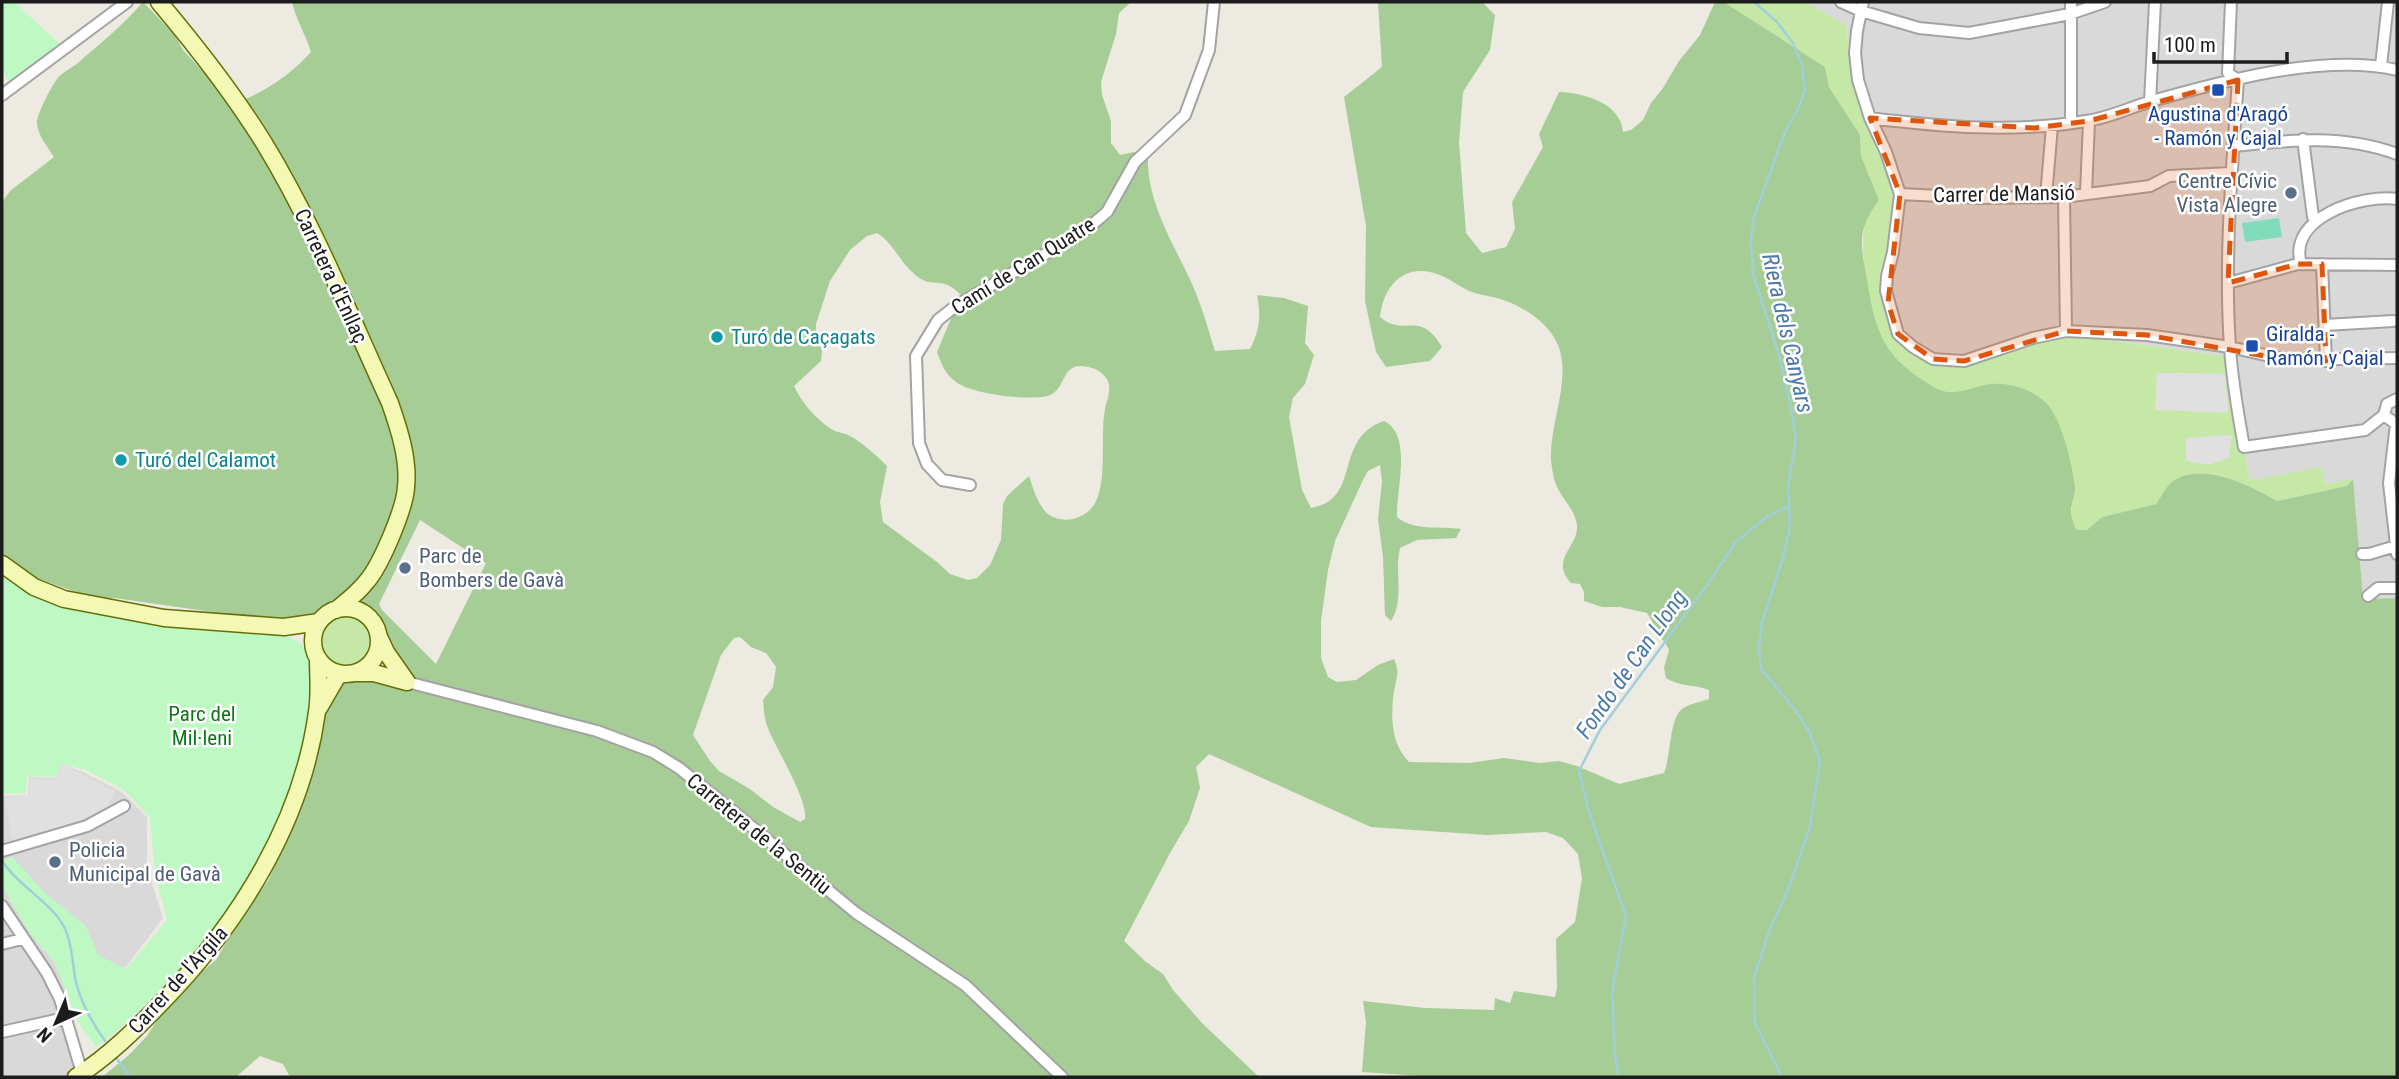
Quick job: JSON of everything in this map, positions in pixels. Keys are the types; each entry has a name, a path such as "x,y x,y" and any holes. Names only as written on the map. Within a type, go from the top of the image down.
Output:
{"street":[{"path":"2,95 127,2"},
{"name":"Carretera d'Enllaç","path":"159,2 232,95 264,143 301,210 390,403 403,450 406,487 401,508 370,579 368,598 375,627"},
{"name":"Camí de Can Quatre","path":"970,485 942,480 927,464 919,443 916,356 938,320 957,305 1088,228 1107,212 1136,162 1185,115 1209,50 1214,2"},
{"path":"1841,2 1919,28 1969,33 2070,14 2105,2"},
{"path":"2071,2 2071,123"},
{"path":"2150,102 2155,2"},
{"path":"2231,2 2228,73 2238,80"},
{"path":"2381,66 2388,2"},
{"path":"1862,7 1855,53 1858,80 1900,194 1894,252 1886,291 1898,334 1913,347 1933,359 1964,361 2033,338 2066,331 2147,335 2230,347 2287,360 2397,358"},
{"path":"1870,118 1974,128 2052,127 2088,121 2221,82 2281,71 2339,65 2381,66 2397,70"},
{"path":"2238,80 2231,173 2228,284 2234,392 2244,447 2365,430 2384,415 2388,404 2397,399"},
{"path":"2086,193 2088,121"},
{"path":"2046,197 2052,127"},
{"path":"2234,146 2303,139 2344,141 2397,154"},
{"path":"2303,139 2313,217"},
{"name":"Carrer de Mansió","path":"1900,194 1980,198 2064,197 2150,186 2169,176 2231,173"},
{"path":"2064,197 2066,331"},
{"path":"2301,264 2299,244 2314,223 2338,208 2382,197 2397,199"},
{"path":"2228,284 2301,264 2397,265"},
{"path":"2322,264 2326,361"},
{"path":"2325,325 2393,321"},
{"path":"2362,554 2397,550 2389,483 2396,424 2384,415"},
{"path":"2,564 34,587 64,599 164,618 284,627 319,622 336,610 355,610 375,627 386,652 407,682"},
{"name":"Carretera d'Enllaç","path":"336,610 370,579"},
{"path":"2368,596 2378,588 2397,588"},
{"path":"316,654 313,640 319,622"},
{"path":"284,627 306,639 324,666 348,673 363,670 376,655 375,627"},
{"name":"Carrer de l'Argila","path":"79,1075 120,1044 199,964 254,887 279,838 304,770 318,710 316,654"},
{"name":"Carrer de l'Argila","path":"318,710 337,677 348,673"},
{"name":"Carretera de la Sentiu","path":"348,673 374,673 597,732 653,752 720,800 856,913 965,985 1062,1077"},
{"path":"2,851 87,825 124,806"},
{"path":"2,906 47,973 60,999 79,1075"},
{"path":"2,944 22,939"},
{"path":"2,1032 65,1018"}],"highlighted area":[{"path":"2238,80 2228,283 2298,264 2322,264 2326,361 2287,360 2147,335 2066,331 1964,361 1933,359 1898,334 1888,303 1900,194 1870,118 2035,128 2089,121"}],"shaded area":[{"path":"1805,2 2397,2 2397,598 2363,599 2322,468 2250,480 2224,356 2077,336 2023,346 1969,366 1930,364 1896,338 1887,317 1879,277 1892,229 1879,145 1860,105 1854,83 1846,25"},
{"path":"2157,373 2225,374 2228,413 2155,410"},
{"path":"2232,435 2229,458 2208,465 2186,461 2186,438"},
{"path":"61,764 122,792 147,817 147,867 163,918 126,967 63,974 87,1075 2,1077 2,799 3,796 28,795 29,777 57,778"},
{"path":"61,764 115,791 107,807 76,823 12,842 5,797 29,795 30,778 59,779"}],"green space":[{"path":"2,2 14,2 61,45 9,84 2,68"},
{"path":"143,2 175,35 183,50 211,80 230,106 274,84 311,52 292,2 1131,2 1119,13 1116,34 1101,82 1102,95 1111,121 1111,143 1120,155 1134,152 1148,158 1157,207 1196,292 1215,351 1250,349 1259,323 1257,295 1284,298 1308,306 1305,343 1314,355 1305,384 1293,398 1289,417 1302,490 1311,508 1327,502 1337,493 1358,441 1368,430 1384,421 1393,428 1401,450 1397,517 1419,526 1461,529 1456,538 1417,540 1400,548 1397,604 1391,621 1385,615 1383,557 1378,519 1382,482 1380,465 1368,471 1335,541 1328,570 1321,621 1321,658 1328,677 1337,682 1356,680 1378,665 1394,659 1397,673 1392,707 1394,732 1399,748 1409,762 1469,763 1504,758 1540,763 1559,761 1619,784 1664,773 1672,729 1678,714 1688,706 1709,699 1709,690 1676,683 1666,678 1664,668 1669,650 1665,642 1652,630 1652,621 1647,613 1620,607 1602,607 1584,601 1580,584 1571,583 1565,575 1564,560 1574,540 1577,525 1554,480 1551,461 1563,373 1558,345 1549,330 1514,304 1471,292 1442,276 1419,271 1408,273 1392,285 1382,305 1380,317 1389,323 1426,329 1442,347 1430,361 1386,367 1376,352 1365,301 1366,226 1344,97 1382,67 1378,2 1482,2 1495,15 1490,50 1463,92 1459,142 1466,233 1482,253 1506,247 1515,229 1512,202 1543,147 1539,134 1559,92 1590,97 1600,102 1616,114 1623,132 1631,130 1643,120 1679,61 1700,35 1715,2 1724,2 1825,67 1829,87 1860,135 1861,156 1879,200 1866,222 1862,251 1874,315 1889,350 1908,370 1942,391 1955,392 2006,384 2041,398 2057,420 2069,456 2075,488 2071,512 2076,530 2087,530 2102,517 2156,504 2170,483 2185,475 2212,474 2240,482 2277,501 2347,486 2353,479 2363,599 2397,598 2397,1077 1436,1077 1362,1072 1366,1022 1363,1001 1425,1008 1494,1010 1495,998 1510,1003 1514,991 1555,997 1556,939 1575,922 1582,878 1578,854 1563,838 1546,832 1487,835 1371,827 1209,754 1196,767 1200,788 1189,821 1124,941 1163,974 1173,990 1202,1023 1259,1077 290,1077 283,1064 260,1056 236,1077 102,1077 147,1036 160,1016 183,994 189,982 216,960 241,916 268,881 303,801 327,706 342,679 381,681 411,687 391,646 348,598 318,617 297,621 115,598 96,599 36,578 2,557 2,202 10,191 54,157 41,137 37,119 55,82 120,26","holes":["877,233 918,277 949,285 961,295 937,352 946,372 956,382 988,393 1042,397 1055,392 1069,371 1079,366 1098,371 1109,385 1104,420 1102,478 1094,506 1076,518 1054,518 1041,506 1029,476 1007,496 1003,504 1001,540 990,565 977,578 968,580 950,574 883,522 880,502 887,466 857,440 831,429 820,420 805,404 794,386 821,361 822,351 816,324 830,281 850,250 867,236","420,520 486,563 436,664 379,604","740,637 751,647 766,653 776,667 773,687 763,700 765,718 802,799 805,819 800,822 719,771 693,735 721,655 734,638"]},
{"path":"1724,2 1805,2 1846,25 1854,83 1860,105 1879,145 1894,200 1892,229 1879,277 1887,317 1896,338 1930,363 1969,366 2023,346 2077,336 2224,356 2250,480 2322,467 2325,484 2353,479 2347,486 2277,501 2226,477 2198,473 2185,475 2170,483 2156,504 2102,517 2087,530 2075,530 2071,511 2075,491 2004,384 1956,392 1941,391 1909,371 1883,343 1869,300 1863,244 1867,218 1879,200 1861,156 1860,135 1829,87 1825,67","holes":["2157,373 2225,374 2228,412"]},
{"path":"2279,218 2282,237 2245,242 2242,223"},
{"name":"Parc del Mil·leni","path":"2,571 40,595 289,637 302,644 313,663 310,723 288,793 266,846 216,931 175,976 116,1032 96,1047 78,1022 55,963 30,934 2,885 2,861 12,857 46,894 86,926 98,955 126,969 167,920 155,874 150,818 125,791 86,770 62,764 56,777 27,776 26,793 2,794"},
{"path":"346,615 364,622 371,640 364,658 346,665 328,658 321,640 328,622"}],"waterway":[{"name":"Riera dels Canyars","path":"1754,2 1777,22 1793,43 1802,65 1805,90 1785,132 1754,217 1751,241 1753,274 1778,352 1796,439 1788,487 1790,526 1762,623 1759,647 1761,669 1793,707 1810,733 1820,761 1810,827 1788,890 1768,934 1754,978 1755,1023 1782,1077"},
{"name":"Fondo de Can Llong","path":"1619,1077 1615,1056 1612,992 1626,916 1589,812 1579,771 1600,730 1735,543 1765,518 1788,506"},
{"path":"2,861 60,920 70,942 81,998 105,1041"},
{"path":"117,1059 130,1077"}],"place":[{"name":"Agustina d'Aragó - Ramón y Cajal","path":"2218,90"},
{"name":"Centre Cívic Vista Alegre","path":"2291,193"},
{"name":"Turó de Caçagats","path":"717,337"},
{"name":"Giralda - Ramón y Cajal","path":"2252,346"},
{"name":"Turó del Calamot","path":"121,460"},
{"name":"Parc de Bombers de Gavà","path":"405,568"},
{"name":"Policia Municipal de Gavà","path":"55,862"}]}
